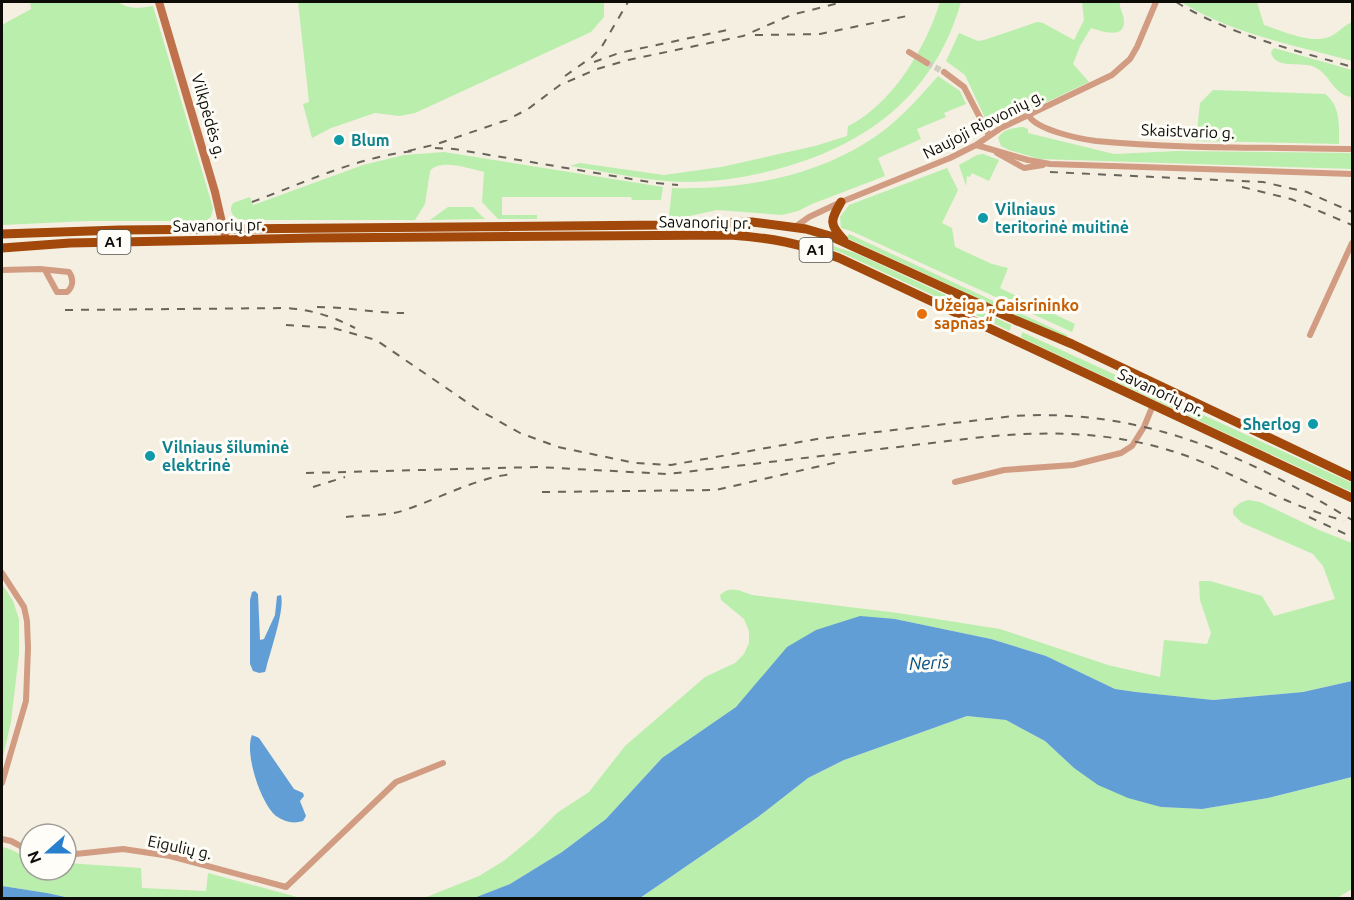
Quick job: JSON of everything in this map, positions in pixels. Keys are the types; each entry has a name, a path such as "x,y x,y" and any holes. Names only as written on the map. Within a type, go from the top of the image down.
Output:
{"highway":[{"path":"841,202 833,216 832,223 835,230 848,244"},
{"name":"Savanorių pr.","path":"3,234 225,229 665,225 732,222 795,227 818,232 848,244 1072,344 1353,477"},
{"path":"786,241 795,227"},
{"name":"Savanorių pr.","path":"2,248 70,243 226,240 730,235 786,241 839,258 1353,498"},
{"path":"1010,338 1018,332 1015,320"}],"main road":[{"name":"Vilkpėdės g.","path":"159,2 225,229 226,240"}],"street":[{"name":"Naujoji Riovonių g.","path":"795,227 841,202 951,158 976,145 989,135 1097,84 1122,68 1137,47 1156,2"},
{"path":"909,52 927,63"},
{"path":"944,72 964,87 989,135"},
{"name":"Skaistvario g.","path":"1029,116 1035,124 1095,141 1353,149"},
{"path":"976,145 994,151 1006,160 1024,168 1050,164 1353,174"},
{"path":"1310,335 1353,243"},
{"path":"2,270 45,270 69,272 72,281 71,289 67,292 57,292 45,270"},
{"path":"955,482 1004,470 1073,465 1121,453 1132,446 1144,427 1153,405"},
{"path":"2,573 24,607 28,648 26,701 2,783"},
{"name":"Eigulių g.","path":"78,854 123,849 170,856 286,887 396,783 443,763"},
{"path":"2,839 18,845"}],"green space":[{"path":"30,2 118,2 139,8 153,6 213,208 211,217 200,221 88,221 2,225 2,25 31,9"},
{"path":"298,2 604,2 604,17 591,32 415,113 400,116 375,113 331,128 312,138 303,104 309,102"},
{"path":"940,2 961,2 949,35 933,65 914,90 892,112 866,131 838,147 774,170 715,181 656,180 570,166 580,163 664,175 721,167 815,146 847,136 848,126 879,104 905,73 926,37"},
{"path":"1082,2 1120,2 1124,18 1121,31 1112,33 1091,28 1080,46 1073,64 1089,82 990,129 965,75 946,61 959,33 978,41 1037,22 1074,40 1084,20"},
{"path":"1181,2 1257,2 1264,25 1313,39 1329,37 1352,22 1352,61 1243,31"},
{"path":"1274,48 1352,70 1352,97 1340,92 1318,69 1312,66 1277,61 1271,52"},
{"path":"938,76 960,91 966,104 944,113 946,117 917,129 921,139 878,158 885,176 798,211 782,215 717,210 685,217 669,217 672,188 748,184 798,173 845,154 887,128"},
{"path":"1213,90 1325,94 1336,110 1339,123 1339,144 1196,141 1200,103"},
{"path":"1023,127 1028,129 1028,133 1114,154 1177,151 1352,153 1352,169 1039,159 1001,146 998,138 1005,131"},
{"path":"444,152 663,187 661,200 632,200 631,197 502,197 502,215 537,215 537,219 498,219 482,202 484,172 441,165 430,171 425,204 415,220 240,220 231,211 233,203 250,197 253,205 363,165 404,155"},
{"path":"983,154 999,160 989,181 972,173 970,177 967,176 966,186 959,165"},
{"path":"947,168 958,190 942,223 952,228 955,247 992,264 1008,268 1000,288 1075,324 1072,332 841,228 840,217 849,205"},
{"path":"448,207 473,207 485,219 430,220"},
{"path":"849,234 1067,335 1067,338 849,239 847,237"},
{"path":"817,241 855,253 1011,325 1010,331 842,253 816,244"},
{"path":"1022,332 1352,483 1352,492 1024,339 1021,337"},
{"path":"1248,500 1260,502 1352,543 1352,681 1303,692 1212,700 1136,692 1115,689 1046,656 991,639 895,619 755,687 736,707 662,758 606,819 562,852 510,884 474,898 424,898 479,876 505,860 557,813 589,792 625,746 705,677 735,663 744,654 749,643 749,631 744,619 721,600 720,595 728,590 1000,629 1108,665 1160,677 1164,640 1207,644 1211,633 1200,600 1199,581 1210,581 1262,596 1274,616 1335,599 1323,566 1313,554 1242,523 1233,514 1233,509"},
{"path":"2,584 13,601 19,619 19,654 11,722 2,761"},
{"path":"967,716 1006,720 1045,741 1074,768 1161,807 1202,809 1268,798 1352,777 1352,889 1337,898 640,898 758,817 808,778 844,760"},
{"path":"2,847 18,854 18,882 78,882 78,864 141,868 142,888 206,891 208,873 301,898 70,898 2,886"}],"water":[{"path":"255,591 258,594 260,640 264,639 275,615 277,596 281,595 282,602 266,669 265,672 259,673 253,671 250,664 250,600 252,592"},
{"name":"Neris","path":"860,616 895,619 991,639 1046,656 1115,689 1136,692 1213,700 1303,692 1352,681 1352,777 1268,798 1202,809 1161,807 1128,798 1098,785 1074,768 1045,741 1006,720 967,716 844,760 808,778 758,817 640,898 474,898 510,884 562,852 606,819 662,758 736,707 787,647 816,630"},
{"path":"252,735 259,738 294,789 303,793 304,796 300,801 306,816 303,821 286,821 270,810 255,778 250,754"},
{"path":"2,886 47,893 70,898 2,898"}],"tunnel":[{"path":"927,63 944,72"}],"railway":[{"path":"565,76 601,48 628,2"},
{"path":"408,151 437,144 507,120 528,109 560,85 597,69 628,60 743,36 791,15 843,2"},
{"path":"1176,2 1218,24 1352,67"},
{"path":"755,35 820,34 907,16"},
{"path":"594,62 619,53 732,29"},
{"path":"435,148 454,149 678,185"},
{"path":"252,202 353,164 415,151"},
{"path":"1050,172 1263,182 1307,192 1352,212"},
{"path":"1242,187 1291,199 1352,225"},
{"path":"317,307 404,313"},
{"path":"65,310 287,308 322,314 355,328"},
{"path":"286,325 333,328 376,340 477,409 520,433 558,447 635,463 671,465 817,439 1014,416 1061,416 1106,420 1149,428 1191,441 1232,456 1272,475 1352,520"},
{"path":"306,473 538,467 668,474 1001,435 1082,435 1134,442 1187,456 1295,504 1344,521"},
{"path":"542,492 716,490 842,461"},
{"path":"346,517 395,513 470,484 513,474"},
{"path":"313,487 345,477"},
{"path":"1309,517 1352,537"}],"place":[{"name":"Blum","path":"339,140"},
{"name":"Vilniaus teritorinė muitinė","path":"983,218"},
{"name":"Užeiga „Gaisrininko sapnas“","path":"922,314"},
{"name":"Sherlog","path":"1313,424"},
{"name":"Vilniaus šiluminė elektrinė","path":"150,456"}]}
